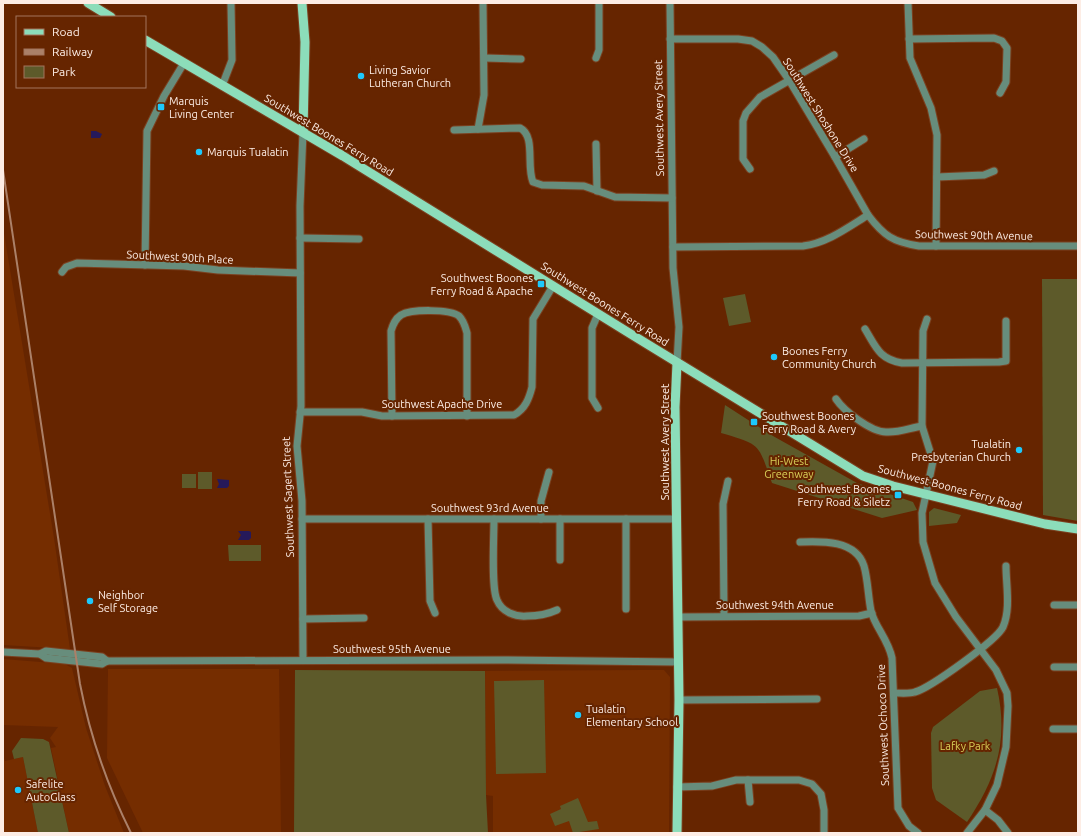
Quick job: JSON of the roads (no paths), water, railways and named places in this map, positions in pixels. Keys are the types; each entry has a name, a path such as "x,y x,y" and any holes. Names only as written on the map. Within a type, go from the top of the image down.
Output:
{"main road":[{"path":"88,3 109,16"},
{"name":"Southwest Sagert Street","path":"302,3 305,42 303,132"},
{"name":"Southwest Boones Ferry Road","path":"146,41 303,132 859,474 883,483 1045,524 1078,529"},
{"name":"Southwest Avery Street","path":"677,833 679,700 675,407 678,363"}],"street":[{"path":"222,86 232,60 231,3"},
{"path":"478,129 484,96 485,58 483,3"},
{"path":"596,58 599,50 599,3"},
{"name":"Southwest Avery Street","path":"670,3 673,247 674,278 679,327 678,363"},
{"path":"908,3 910,58 935,121 937,177 936,246"},
{"path":"909,39 994,38 1002,41 1007,48 1006,82 1000,93"},
{"name":"Southwest Shoshone Drive","path":"670,39 738,39 752,41 773,57 789,80 868,215"},
{"path":"750,169 744,159 743,121 746,113 760,97 834,54"},
{"path":"485,58 521,59"},
{"path":"145,265 147,131 164,96 184,63"},
{"path":"454,130 520,128 525,131 529,138 530,175 533,182 542,185 584,186 623,198 672,198"},
{"name":"Southwest Sagert Street","path":"303,132 300,238 300,412 297,454 302,491 303,660"},
{"path":"835,157 864,139"},
{"path":"596,144 597,191"},
{"path":"937,177 984,175 994,171"},
{"path":"673,247 815,245 826,241 868,215"},
{"name":"Southwest 90th Avenue","path":"868,215 882,233 904,244 936,246 1078,246"},
{"path":"300,238 359,239"},
{"name":"Southwest 90th Place","path":"62,272 66,267 77,263 184,266 218,270 300,272"},
{"name":"Southwest Apache Drive","path":"300,412 362,412 392,416 514,415 521,411 526,405 532,387 533,319 553,286"},
{"path":"392,416 391,331 395,320 402,314 419,311 449,311 458,315 465,323 467,332 468,416"},
{"path":"598,314 593,324 592,344 592,398 598,408"},
{"path":"927,319 923,331 922,426 932,461 925,493 921,522 928,562 935,583 945,601 991,663 1000,678 1006,693 1008,706 1004,762 997,785 985,810 967,833"},
{"path":"865,329 882,356 890,361 902,364 1006,361 1006,321"},
{"path":"836,399 842,408 874,429 884,432 896,432 922,426"},
{"path":"541,519 541,501 549,472"},
{"path":"724,616 723,504 728,481"},
{"name":"Southwest 93rd Avenue","path":"302,519 677,519"},
{"path":"428,519 430,601 435,613"},
{"path":"494,519 495,590 497,601 506,611 522,616 542,616 557,610"},
{"path":"560,519 560,560"},
{"path":"626,519 626,609"},
{"name":"Southwest Ochoco Drive","path":"800,542 838,544 850,548 859,556 864,565 872,613 890,647 894,693 898,808 909,826 918,833"},
{"path":"894,693 914,692 924,688 980,650 995,637 1002,628 1006,616 1006,566"},
{"path":"1054,605 1078,605"},
{"name":"Southwest 94th Avenue","path":"678,617 859,616 872,613"},
{"path":"303,619 364,618"},
{"name":"Southwest 95th Avenue","path":"3,652 40,654 46,658 102,664 107,661 303,660 678,662"},
{"path":"1054,667 1078,667"},
{"path":"679,700 817,699"},
{"path":"1053,729 1078,729"},
{"path":"677,787 712,786 736,780 799,780 812,784 821,794 824,810 824,833"},
{"path":"748,780 750,802"},
{"path":"985,810 998,820 1008,833"}],"railway":[{"path":"3,170 80,684 100,760 114,797 131,833"}],"place":[{"name":"Living Savior Lutheran Church","path":"361,76"},
{"name":"Marquis Living Center","path":"161,107"},
{"name":"Marquis Tualatin","path":"199,152"},
{"name":"Southwest Boones Ferry Road & Apache","path":"541,284"},
{"name":"Boones Ferry Community Church","path":"774,357"},
{"name":"Southwest Boones Ferry Road & Avery","path":"754,422"},
{"name":"Tualatin Presbyterian Church","path":"1019,450"},
{"name":"Southwest Boones Ferry Road & Siletz","path":"898,495"},
{"name":"Neighbor Self Storage","path":"90,601"},
{"name":"Tualatin Elementary School","path":"578,715"},
{"name":"Safelite AutoGlass","path":"18,790"}],"park label":[{"name":"Hi-West Greenway","path":"789,467"},
{"name":"Lafky Park","path":"965,746"}]}
